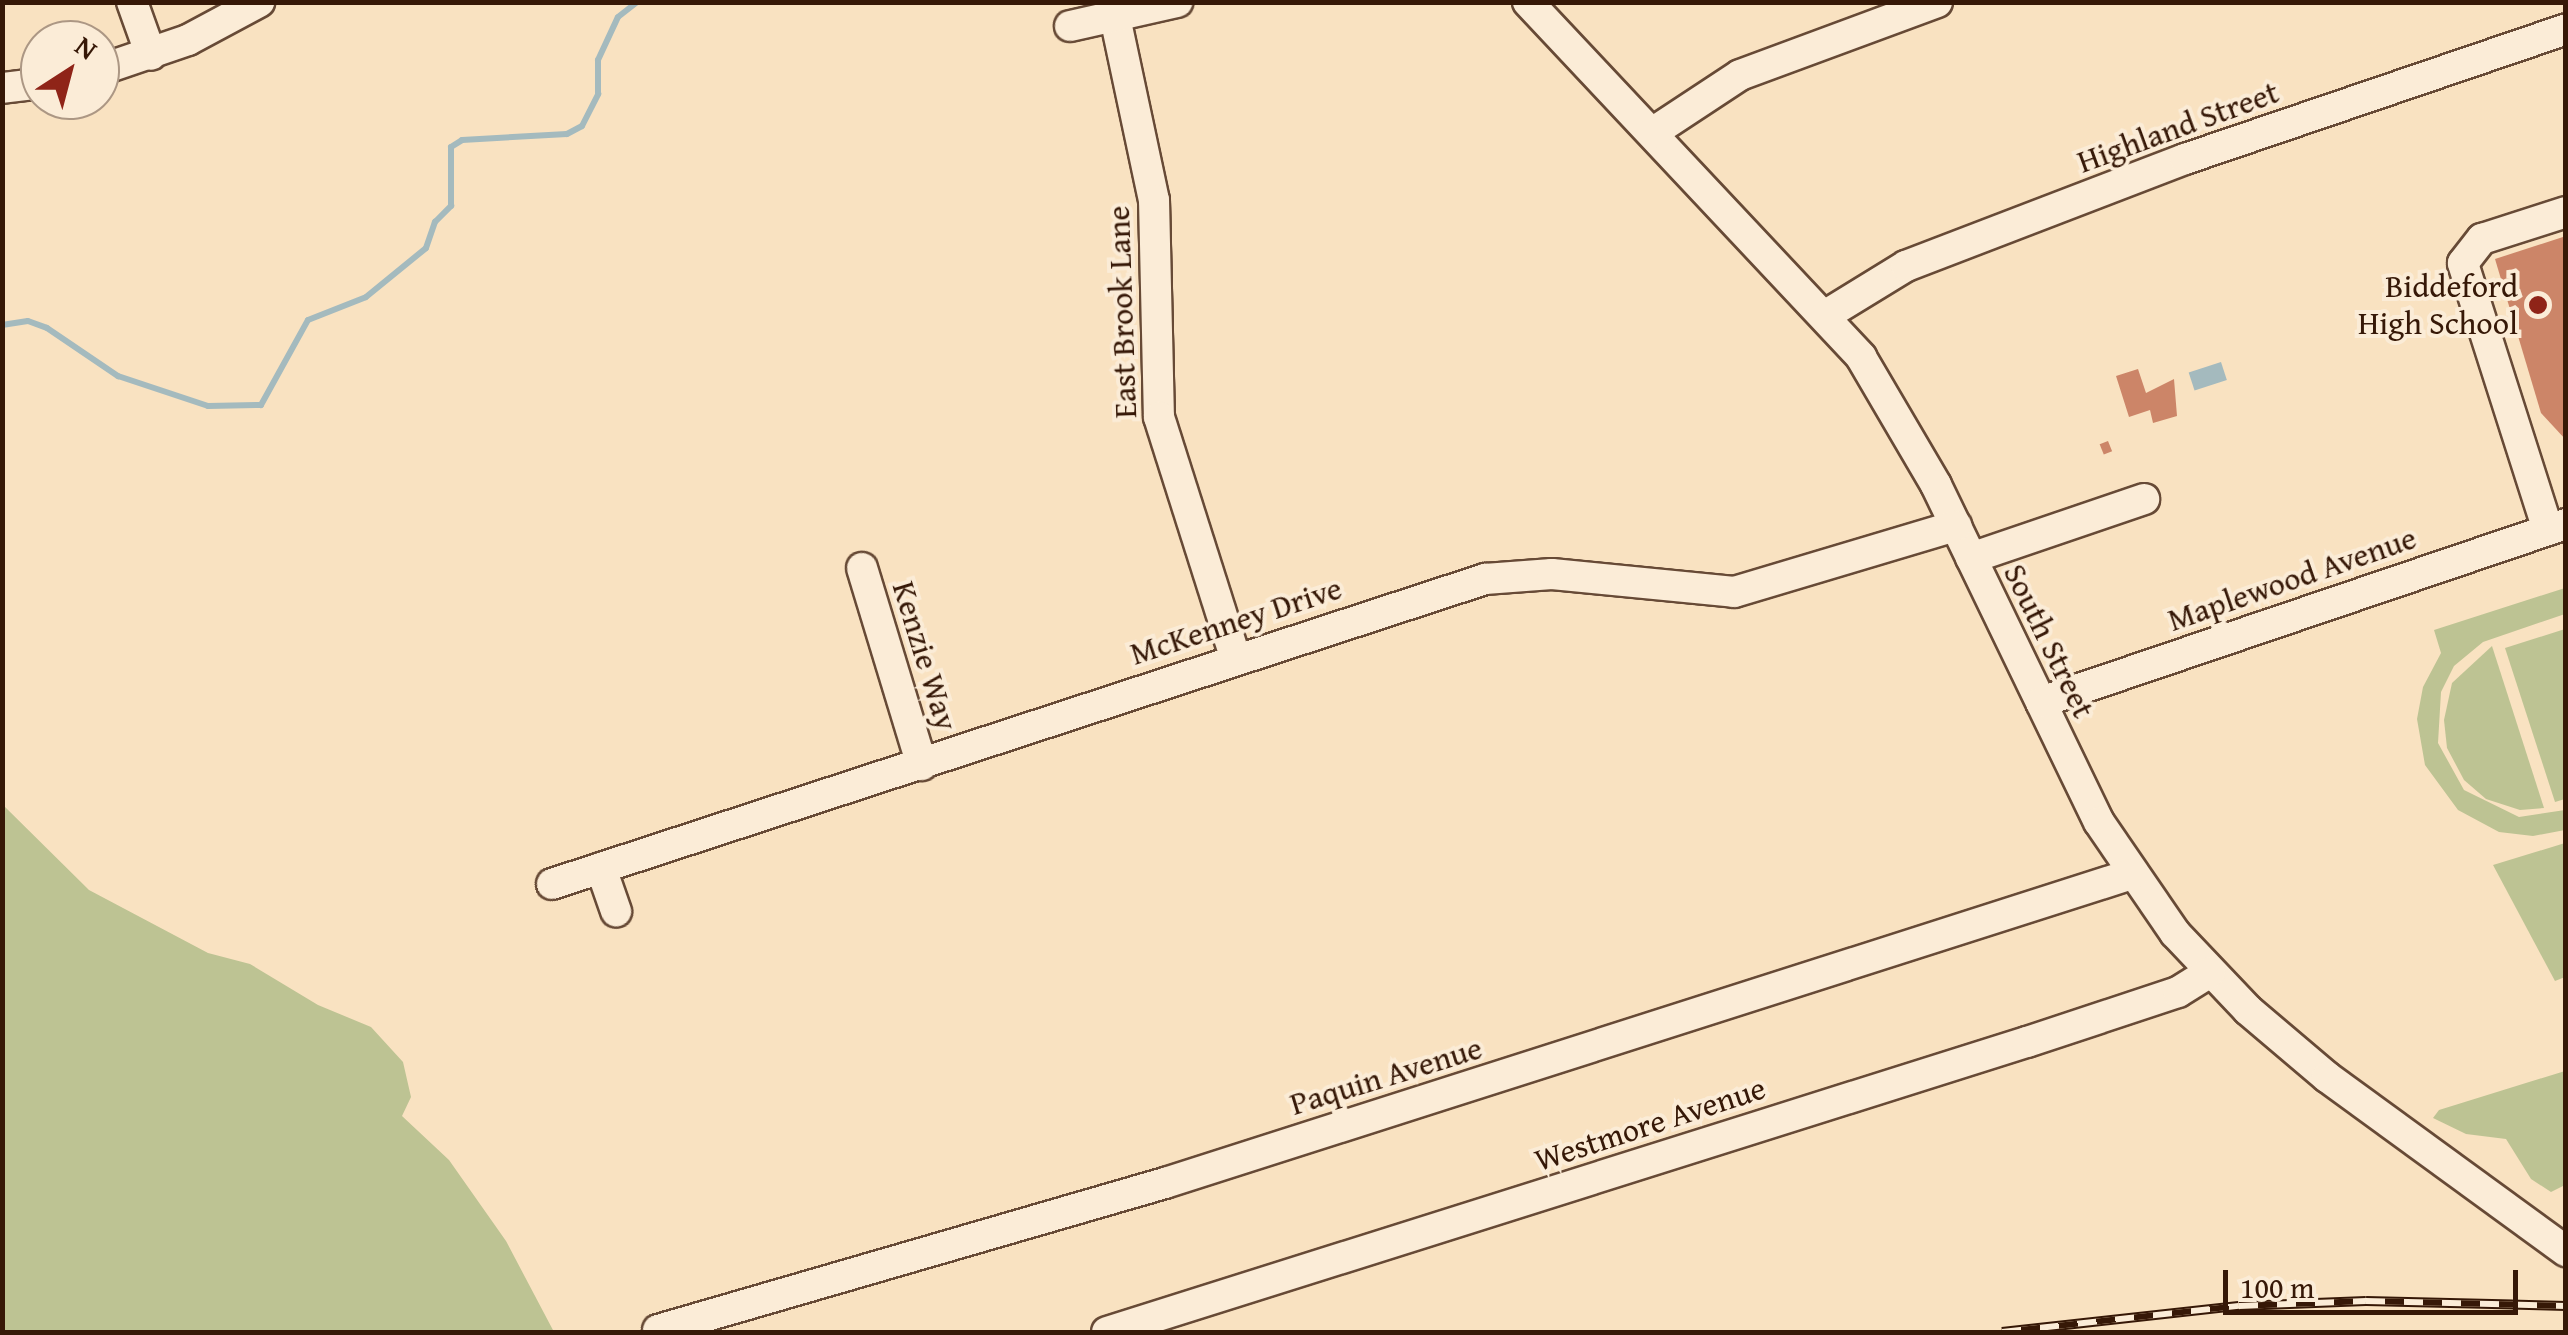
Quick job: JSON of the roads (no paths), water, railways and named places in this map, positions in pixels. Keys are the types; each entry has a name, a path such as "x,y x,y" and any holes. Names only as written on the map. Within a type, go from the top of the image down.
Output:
{"street":[{"path":"132,2 151,55"},
{"path":"120,64 151,55 260,2"},
{"path":"1070,26 1177,2"},
{"name":"South Street","path":"1528,2 1826,314 1890,402 1956,526 2040,702 2132,874 2210,972 2272,1032 2381,1117 2558,1234"},
{"path":"1652,134 1740,75 1937,2"},
{"name":"East Brook Lane","path":"1115,17 1154,200 1159,416 1235,657"},
{"name":"Highland Street","path":"1826,314 1859,290 1924,259 2184,160 2563,38"},
{"path":"2557,527 2463,271 2466,252 2482,239 2566,212"},
{"path":"1971,558 2144,499"},
{"name":"McKenney Drive","path":"552,884 1235,657 1485,579 1552,574 1734,592 1956,526"},
{"name":"Maplewood Avenue","path":"2040,702 2557,527"},
{"name":"Kenzie Way","path":"862,568 922,764"},
{"path":"601,868 616,911"},
{"name":"Paquin Avenue","path":"667,1330 1164,1182 2132,874"},
{"name":"Westmore Avenue","path":"1107,1332 2043,1037 2178,992 2210,972"}],"water":[{"path":"2221,362 2227,380 2195,391 2189,373"}],"waterway":[{"path":"2,325 28,321 47,328 118,376 208,406 261,405 308,320 366,297 426,248 435,222 451,206 451,147 462,140 567,134 582,126 598,94 598,60 618,17 637,2"}],"railway":[{"path":"2002,1332 2239,1306 2366,1301 2566,1306"}],"place":[{"name":"Biddeford High School","path":"2538,305"}]}
